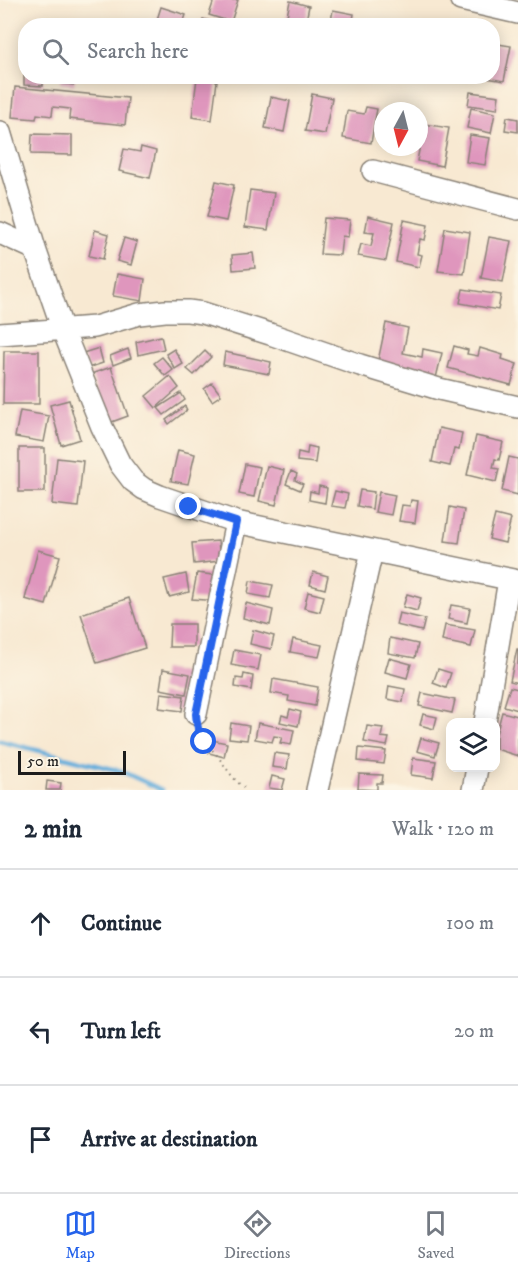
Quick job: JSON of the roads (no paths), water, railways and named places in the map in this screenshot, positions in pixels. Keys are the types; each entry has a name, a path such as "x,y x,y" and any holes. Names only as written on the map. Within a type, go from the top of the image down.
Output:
{"street":[{"path":"461,0 518,13"},
{"path":"0,132 35,249 63,330 102,427 120,464 133,481 160,496 236,522 514,580 486,718"},
{"path":"373,171 518,209"},
{"path":"0,233 35,249"},
{"path":"0,334 95,327 139,314 188,311 202,313 270,334 440,389 518,407"},
{"path":"196,714 236,522"},
{"path":"317,790 372,551"},
{"path":"474,790 476,772"}],"waterway":[{"path":"0,741 121,771 162,790"}]}
